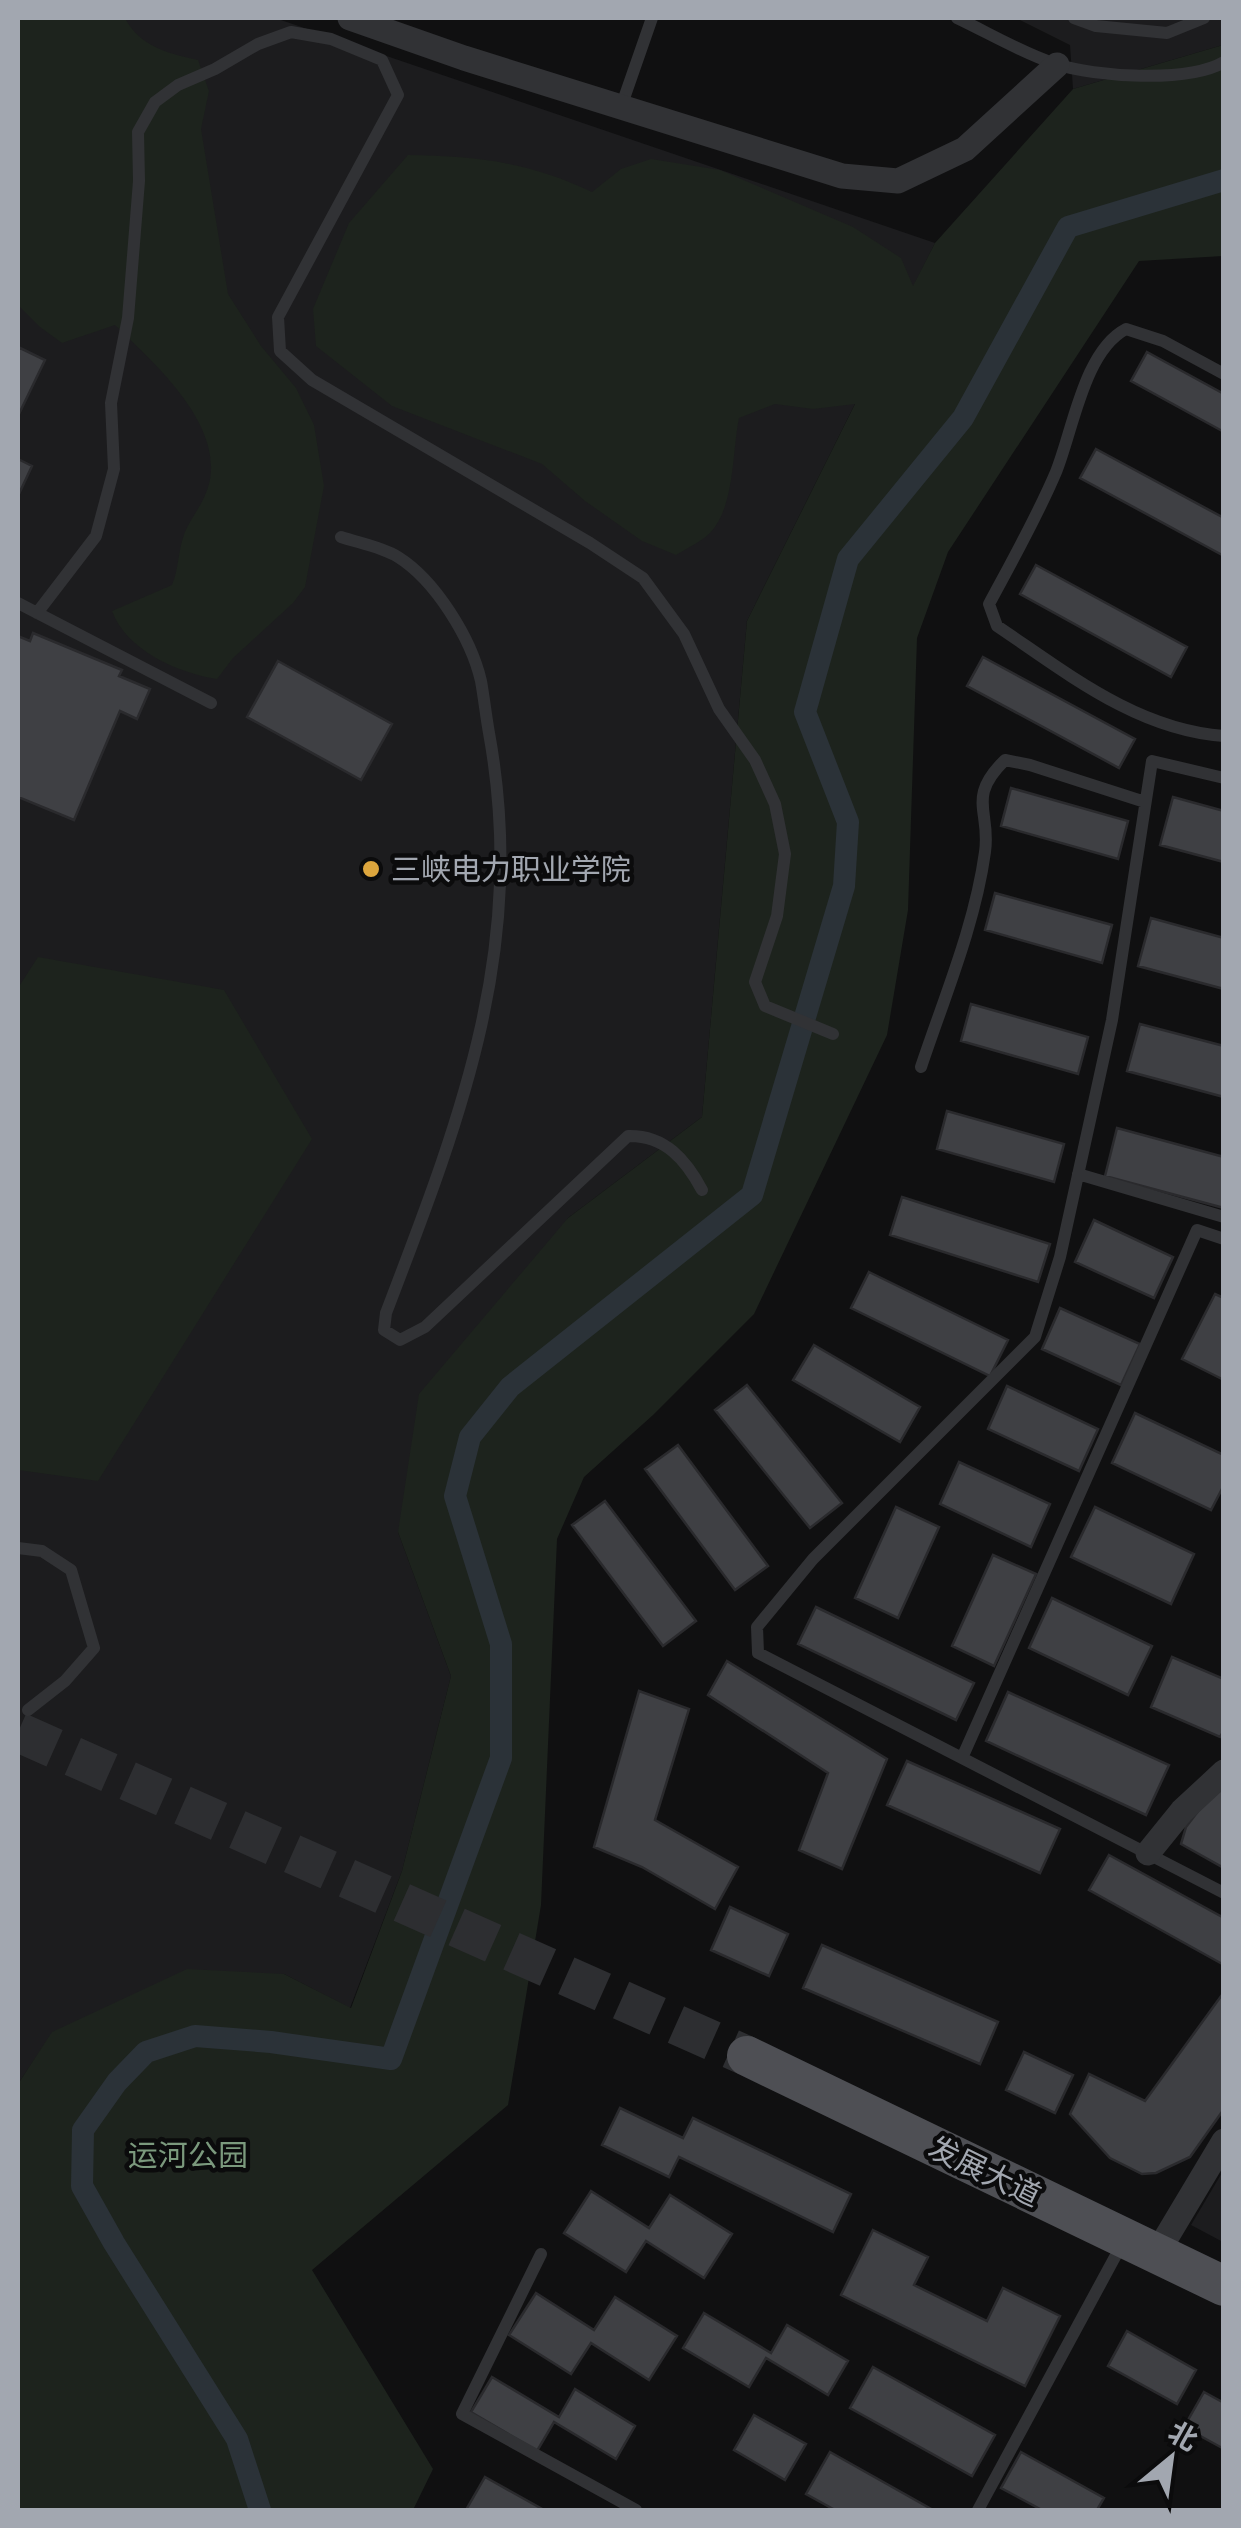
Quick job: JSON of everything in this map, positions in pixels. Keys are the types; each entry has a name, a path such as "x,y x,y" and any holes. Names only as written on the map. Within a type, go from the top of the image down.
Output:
{"main road":[{"name":"发展大道","path":"747,2056 1224,2286"}],"street":[{"path":"350,18 842,176 898,181 964,149 1057,64"},
{"path":"1148,1853 1182,1812 1224,1772"},
{"path":"1141,2245 1224,2141"}],"lane":[{"path":"621,107 652,18"},
{"path":"957,18 1057,64 1150,78 1212,69 1224,62"},
{"path":"1074,18 1096,26 1167,33 1204,18"},
{"path":"37,613 96,536 114,470 111,403 128,318 139,181 138,132 155,102 178,84 291,32 331,39 382,60 398,95 278,316 280,350 312,380 590,542 642,578 684,634 719,709 755,760 775,804 785,854 778,916 755,982 765,1006 833,1034"},
{"path":"1224,374 1164,341 1126,329 1110,337 1084,386 1055,475 989,604 997,626 1133,713 1188,734 1224,736"},
{"path":"341,537 396,556 424,578 456,622 480,677 498,779 503,848 496,956 478,1050 386,1313 384,1330 400,1340 425,1327 628,1136 650,1136 689,1166 702,1190"},
{"path":"18,602 211,703"},
{"path":"920,1068 969,921 986,849 980,804 990,774 1005,760 1145,802"},
{"path":"1224,778 1152,761 1112,1020 1060,1258 1035,1337 813,1560 757,1627 758,1653 1224,1893"},
{"path":"1078,1174 1224,1217"},
{"path":"962,1758 1196,1230 1224,1238"},
{"path":"18,1548 42,1551 71,1570 94,1648 65,1681 28,1710"},
{"path":"978,2510 1141,2245"},
{"path":"541,2254 462,2414 636,2510"}],"shaded area":[{"name":"三峡电力职业学院","path":"18,18 275,18 935,243 747,621 702,1117 568,1218 398,1532 451,1676 402,1871 350,2008 284,1974 53,2032 18,2084"},
{"path":"1016,18 1223,18 1223,45 1073,89 1070,45"},
{"path":"1223,2171 1223,2242 1191,2225"}],"green space":[{"path":"18,18 125,18 147,42 198,60 209,91 201,129 228,294 261,346 296,388 314,425 324,486 305,587 217,679 170,665 141,648 119,625 112,611 172,585 185,532 209,484 211,462 196,417 166,376 115,325 62,343 18,305"},
{"name":"运河公园","path":"1223,45 1223,256 1139,261 948,552 917,638 908,910 887,1035 754,1314 653,1415 584,1477 557,1539 541,1905 508,2105 312,2270 433,2469 413,2510 18,2510 18,2084 52,2032 187,1969 284,1974 351,2008 402,1871 451,1676 398,1532 419,1394 568,1218 702,1117 747,621 855,404 813,409 775,404 739,418 724,509 706,536 676,555 642,541 585,501 542,464 392,406 316,346 313,309 349,223 408,155 457,157 524,167 592,192 621,169 651,159 720,170 853,227 901,258 913,286 935,243 1073,89"},
{"path":"38,957 224,990 312,1139 98,1481 18,1470 18,988"}],"building":[{"path":"18,347 45,360 18,416"},
{"path":"1147,352 1224,394 1224,432 1131,381"},
{"path":"1096,449 1224,518 1224,556 1080,478"},
{"path":"18,459 32,466 18,496"},
{"path":"1036,565 1187,647 1171,677 1020,594"},
{"path":"33,633 122,670 119,676 150,689 137,719 120,711 74,820 18,797 18,636 30,641"},
{"path":"983,657 1135,739 1119,768 967,686"},
{"path":"278,661 392,724 361,780 247,717"},
{"path":"1011,788 1128,821 1118,859 1001,826"},
{"path":"1173,797 1224,811 1224,862 1160,845"},
{"path":"995,893 1112,925 1102,963 985,930"},
{"path":"1151,918 1224,938 1224,989 1138,966"},
{"path":"971,1004 1088,1037 1078,1074 961,1041"},
{"path":"1140,1024 1224,1046 1224,1097 1127,1071"},
{"path":"947,1111 1064,1144 1054,1182 937,1149"},
{"path":"1117,1128 1224,1157 1224,1208 1105,1176"},
{"path":"902,1197 1050,1244 1038,1282 890,1235"},
{"path":"1094,1220 1173,1257 1154,1298 1075,1262"},
{"path":"869,1272 1008,1340 990,1376 851,1308"},
{"path":"1215,1294 1224,1298 1224,1380 1182,1359"},
{"path":"1060,1308 1140,1344 1121,1385 1042,1349"},
{"path":"814,1345 920,1407 900,1442 793,1380"},
{"path":"747,1385 842,1503 810,1528 715,1410"},
{"path":"1007,1386 1098,1429 1079,1471 988,1429"},
{"path":"1135,1413 1224,1455 1224,1485 1211,1510 1112,1463"},
{"path":"678,1445 768,1566 735,1590 645,1469"},
{"path":"959,1462 1050,1504 1031,1547 940,1504"},
{"path":"605,1501 696,1621 663,1646 572,1525"},
{"path":"896,1507 939,1527 898,1618 855,1598"},
{"path":"1095,1507 1194,1554 1171,1604 1071,1557"},
{"path":"993,1555 1036,1574 994,1666 952,1646"},
{"path":"1052,1598 1152,1646 1128,1695 1029,1648"},
{"path":"816,1607 974,1683 956,1720 798,1644"},
{"path":"1172,1657 1224,1679 1224,1730 1220,1737 1151,1707"},
{"path":"727,1661 887,1759 842,1869 799,1850 828,1773 708,1695"},
{"path":"639,1691 689,1709 655,1820 738,1867 715,1909 642,1867 594,1847"},
{"path":"1008,1692 1169,1765 1146,1815 986,1741"},
{"path":"907,1761 1060,1829 1040,1873 887,1805"},
{"path":"1224,1787 1224,1868 1181,1844 1186,1827"},
{"path":"1109,1855 1224,1918 1224,1965 1089,1890"},
{"path":"730,1907 788,1934 769,1976 711,1950"},
{"path":"822,1945 998,2022 980,2064 803,1988"},
{"path":"1224,1992 1224,2109 1190,2157 1156,2173 1142,2174 1110,2158 1070,2114 1089,2074 1145,2101"},
{"path":"1024,2052 1073,2075 1055,2113 1006,2090"},
{"path":"620,2108 683,2138 693,2118 851,2194 833,2232 679,2157 669,2177 602,2145"},
{"path":"591,2191 649,2228 670,2195 732,2234 704,2278 646,2241 626,2272 564,2233"},
{"path":"873,2230 928,2257 914,2285 987,2321 1003,2288 1060,2316 1025,2386 841,2295"},
{"path":"536,2293 594,2330 615,2297 677,2336 649,2380 591,2343 571,2374 509,2335"},
{"path":"704,2313 771,2353 787,2325 848,2361 828,2395 766,2358 749,2387 683,2348"},
{"path":"1127,2331 1196,2370 1177,2404 1108,2366"},
{"path":"873,2367 995,2435 972,2476 850,2408"},
{"path":"492,2377 559,2417 575,2389 635,2426 616,2459 554,2422 537,2451 471,2412"},
{"path":"1204,2392 1224,2403 1224,2449 1184,2427"},
{"path":"754,2415 806,2444 785,2480 734,2450"},
{"path":"830,2452 933,2510 835,2510 806,2494"},
{"path":"1021,2452 1104,2498 1097,2510 1042,2510 1001,2488"},
{"path":"485,2477 544,2510 466,2510"}],"waterway":[{"path":"260,2510 237,2439 82,2186 83,2130 117,2082 146,2052 195,2036 391,2059 501,1758 501,1644 455,1496 470,1437 510,1387 752,1195 844,886 848,822 805,712 848,559 963,418 1068,227 1224,180"}],"tunnel":[{"path":"18,1732 747,2056"}],"place":[{"name":"三峡电力职业学院","path":"371,869"}]}
